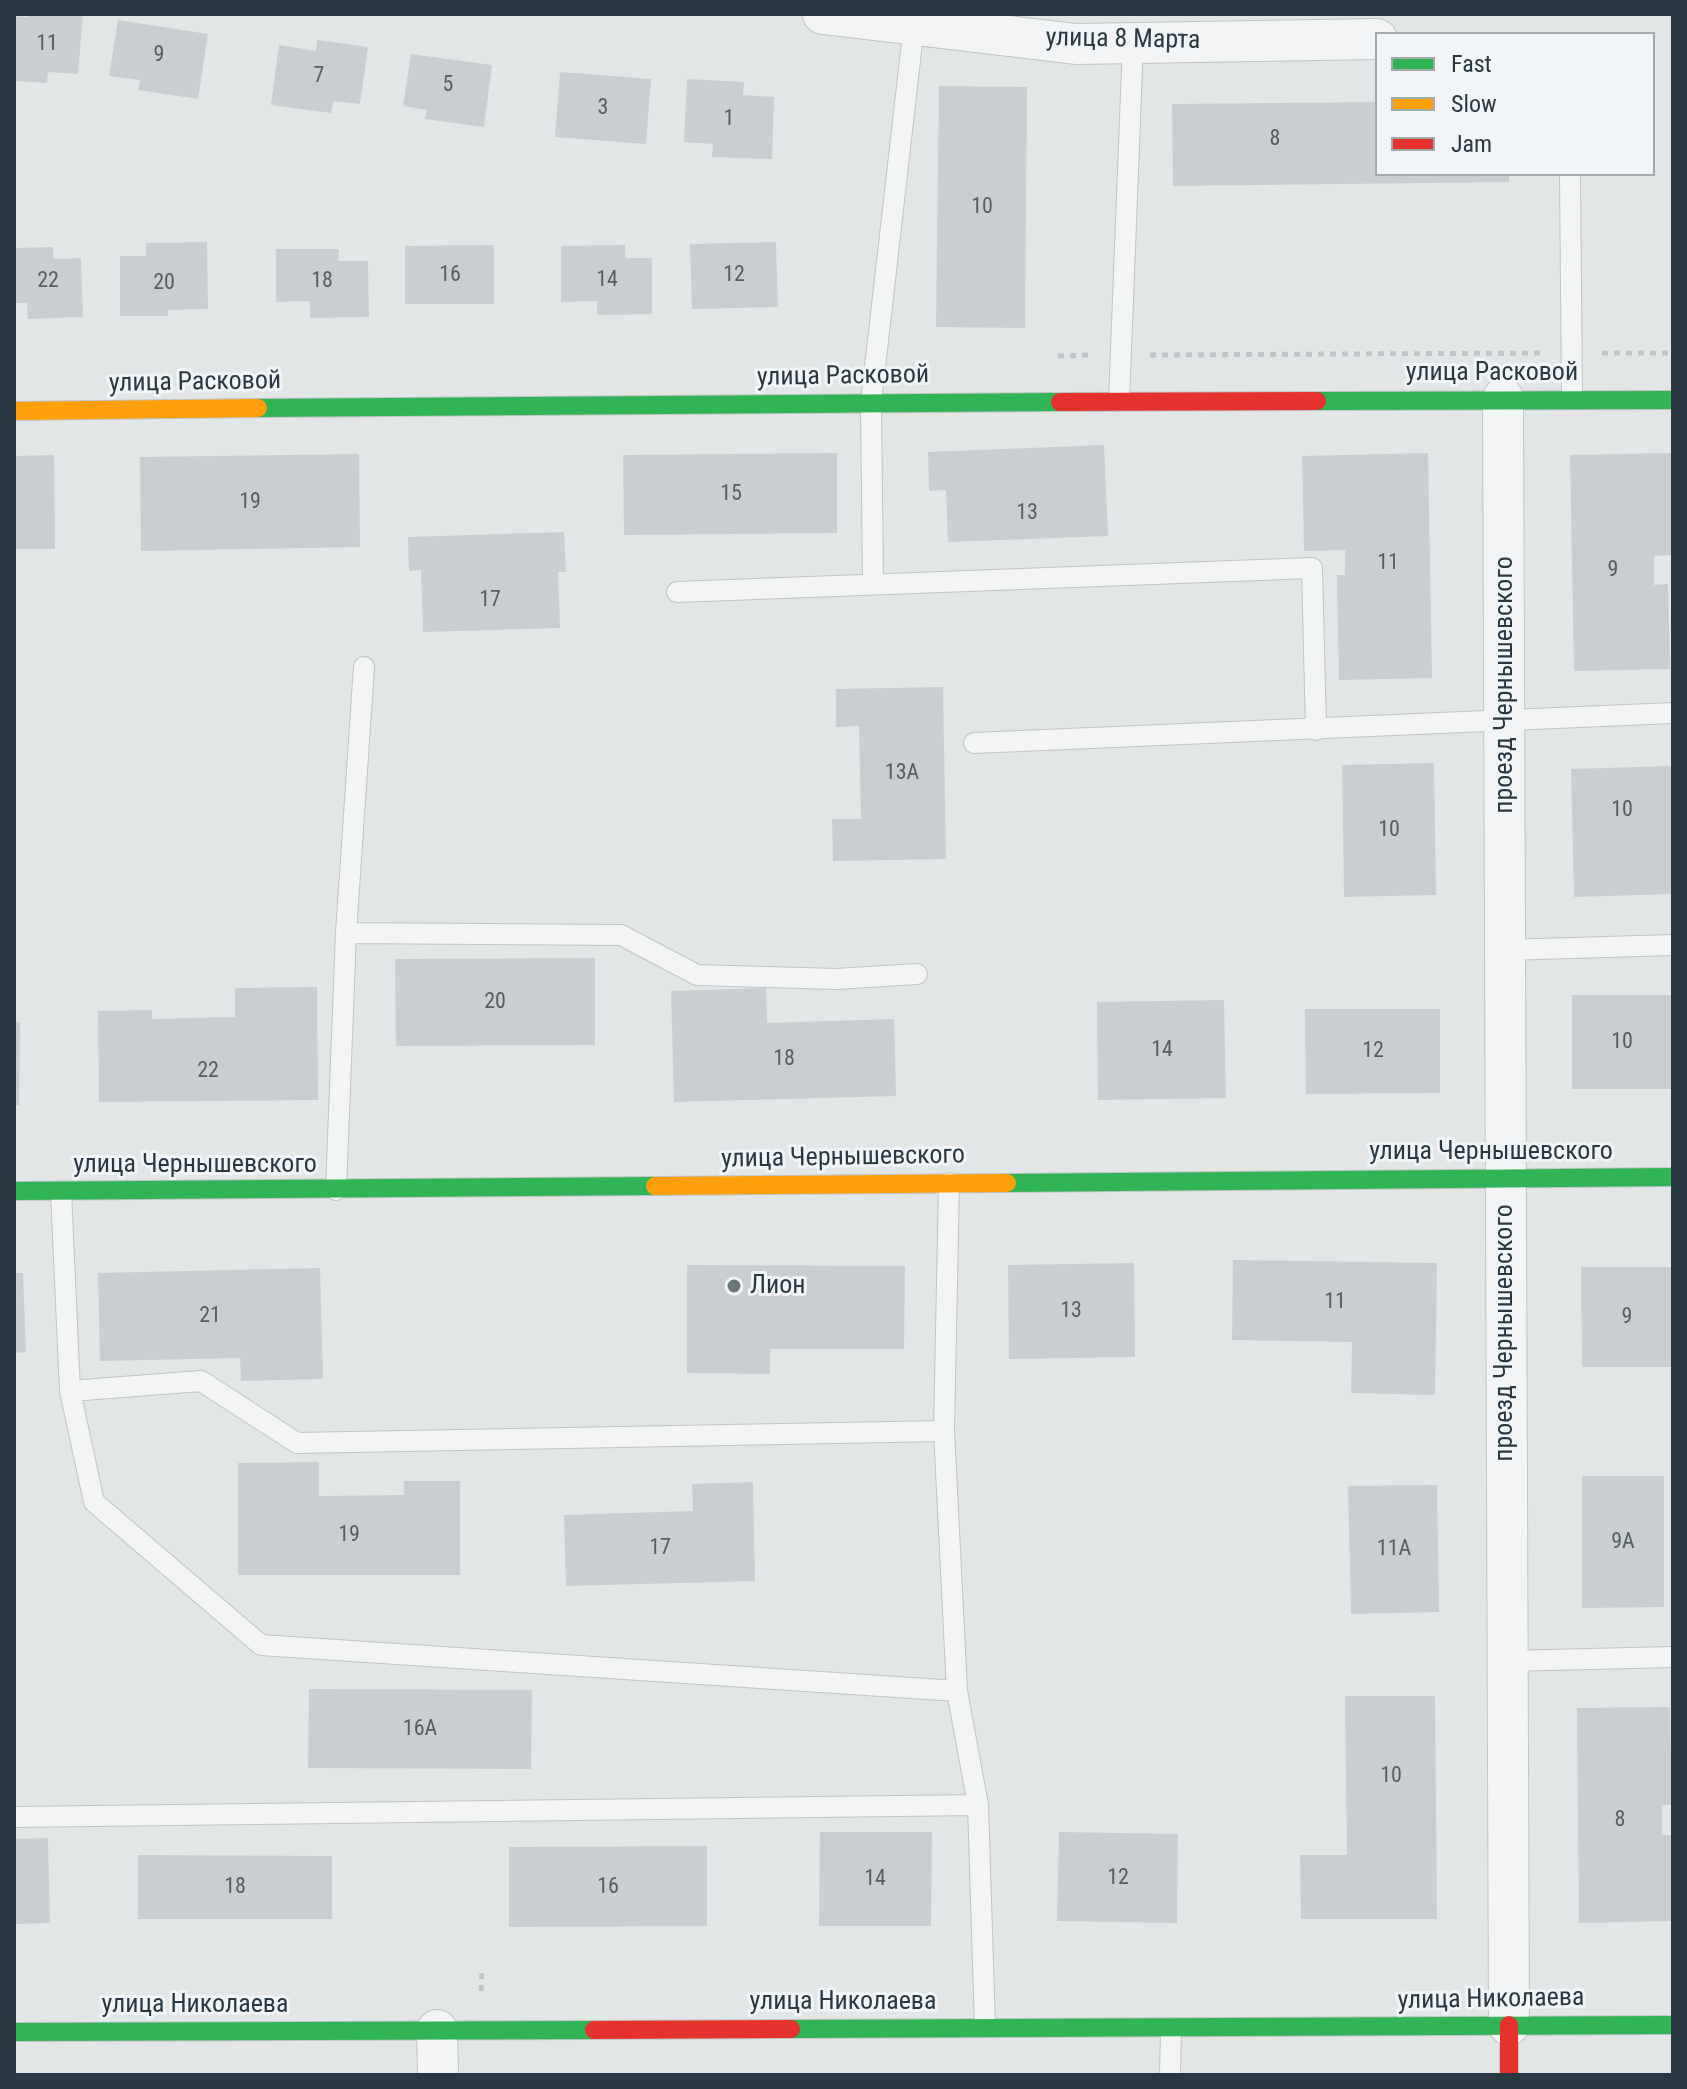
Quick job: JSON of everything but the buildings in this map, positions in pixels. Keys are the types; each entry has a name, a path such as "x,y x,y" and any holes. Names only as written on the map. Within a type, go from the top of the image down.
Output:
{"street":[{"name":"улица 8 Марта","path":"823,14 1076,44 1375,39"},
{"name":"улица Расковой","path":"14,411 871,402 1503,398 1673,400"},
{"name":"проезд Чернышевского","path":"1503,398 1509,2075"},
{"name":"улица Чернышевского","path":"14,1191 1673,1177"},
{"name":"улица Николаева","path":"14,2032 1673,2025"},
{"path":"437,2030 438,2075"}],"lane":[{"path":"873,584 871,402 914,25"},
{"path":"1119,401 1133,43"},
{"path":"1570,176 1572,399"},
{"path":"677,592 1312,568 1316,730"},
{"path":"336,1190 346,933 364,667"},
{"path":"974,743 1673,713"},
{"path":"346,933 621,935 697,975 836,979 917,974"},
{"path":"1505,950 1673,945"},
{"path":"949,1183 944,1431 957,1691 978,1805 985,2027"},
{"path":"61,1192 70,1391 94,1502 261,1645 957,1691"},
{"path":"70,1391 201,1381 297,1443 944,1431"},
{"path":"1507,1661 1673,1657"},
{"path":"14,1817 978,1805"},
{"path":"1170,2075 1171,2028"}],"path":[{"path":"1044,356 1673,353"}],"traffic: fast":[{"path":"1317,401 1673,400"},
{"path":"258,408 1060,402"},
{"path":"1007,1183 1673,1177"},
{"path":"14,1191 655,1186"},
{"path":"791,2029 1673,2025"},
{"path":"14,2032 594,2030"}],"traffic: slow":[{"path":"14,411 258,408"},
{"path":"655,1186 1007,1183"}],"traffic: jam":[{"path":"1060,402 1317,401"},
{"path":"1509,2025 1509,2075"},
{"path":"594,2030 791,2029"}],"place":[{"name":"Лион","path":"734,1286"}]}
